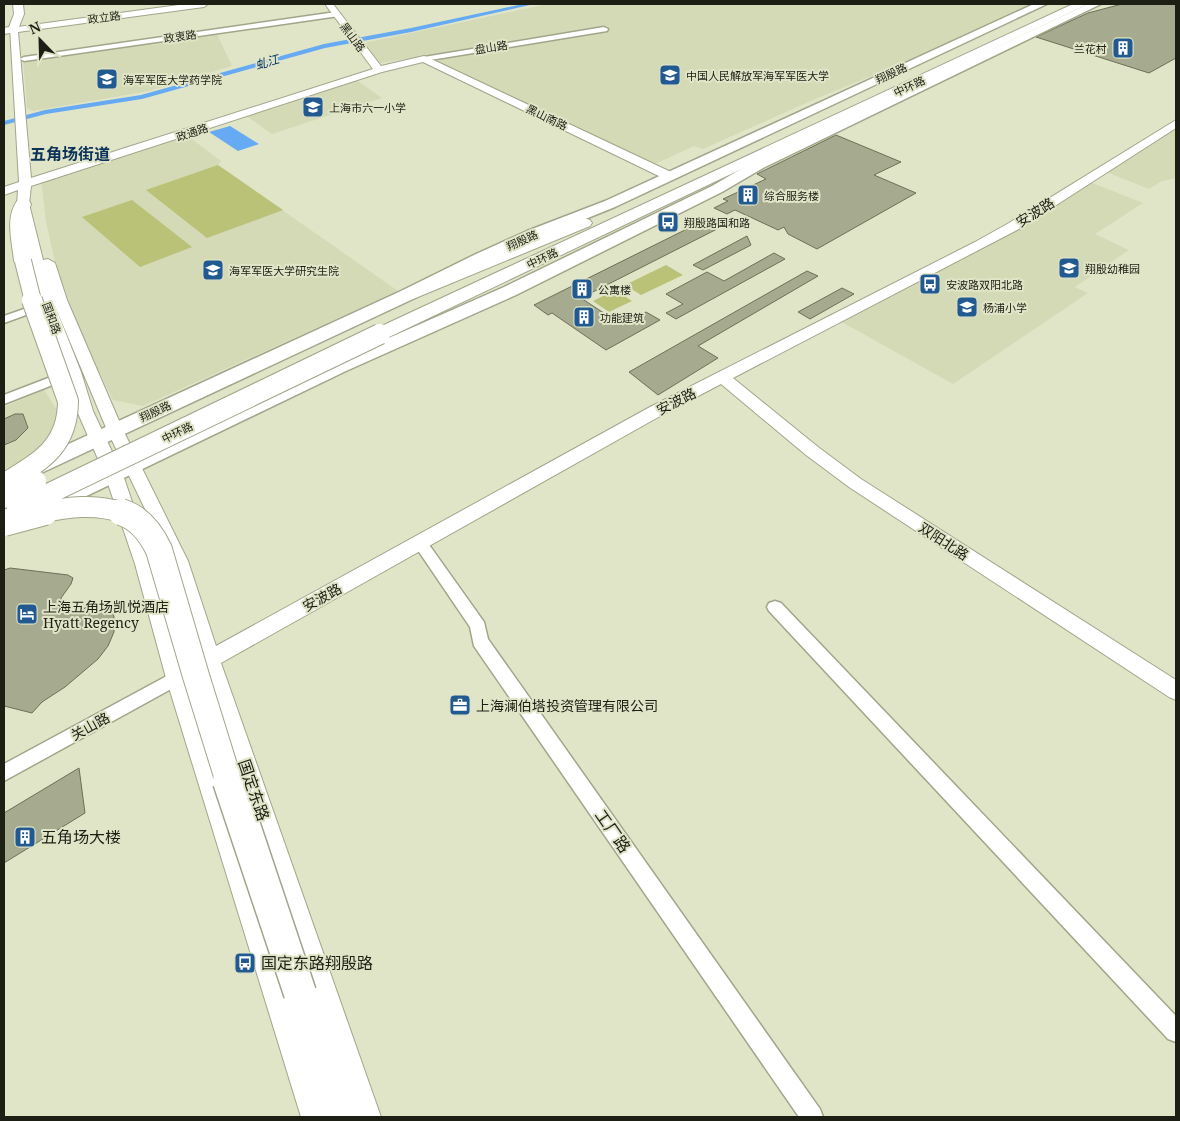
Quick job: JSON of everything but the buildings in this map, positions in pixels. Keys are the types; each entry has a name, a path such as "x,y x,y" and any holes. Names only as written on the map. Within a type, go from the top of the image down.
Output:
{"highway":[{"name":"中环路","path":"4,517 374,329 620,209 1056,7 1082,4"},
{"name":"中环路","path":"4,497 754,159 1056,7"},
{"path":"469,308 513,284 688,198 754,159"},
{"path":"4,483 30,467 52,449 64,432 69,416 68,401 35,310 24,261 23,200"},
{"path":"407,295 620,209"},
{"path":"4,524 39,513 91,507 119,511 142,524 151,535 164,563 199,687 339,1117"}],"main road":[{"name":"国和路","path":"8,30 19,14 18,4"},
{"name":"翔殷路","path":"4,517 160,451 535,278 717,189 758,165 1096,4"},
{"name":"翔殷路","path":"4,483 548,228 610,204 669,176 1056,7"},
{"name":"翔殷路","path":"4,528 122,467"}],"street":[{"name":"政立路","path":"8,30 204,4"},
{"name":"黑山路","path":"329,4 355,41 379,70"},
{"name":"政衷路","path":"24,58 336,14"},
{"name":"盘山路","path":"379,70 424,59 604,29"},
{"name":"国和路","path":"8,30 19,112 23,200 47,304 73,372 85,412 106,435"},
{"name":"黑山南路","path":"424,59 669,176"},
{"name":"政通路","path":"4,192 23,200 185,134 379,70"},
{"name":"安波路","path":"176,678 656,411 984,243 1176,123"},
{"path":"4,192 16,194 23,200"},
{"name":"国和路","path":"23,200 34,202 51,274 106,435"},
{"path":"4,320 47,304"},
{"path":"4,400 73,372"},
{"name":"双阳北路","path":"722,377 812,451 855,483 1176,691"},
{"path":"106,435 122,467 144,564 176,678 315,1117"},
{"name":"国定东路","path":"122,467 179,561 210,660 367,1117"},
{"name":"工厂路","path":"420,543 478,626 480,641 812,1117"},
{"path":"775,607 1176,1031"},
{"name":"关山路","path":"4,773 176,678"}],"shaded area":[{"name":"中国人民解放军海军军医大学","path":"548,4 1035,4 922,55 813,100 703,149 694,146 655,164 431,60 606,30 602,27 380,63 364,43"},
{"name":"海军军医大学药学院","path":"216,32 232,66 149,91 33,111 27,108 23,59"},
{"name":"上海市六一小学","path":"356,80 382,98 272,134 245,115"},
{"path":"1176,128 1176,178 1162,181 1149,189 1106,172"},
{"name":"海军军医大学研究生院","path":"185,134 221,161 218,165 398,291 143,406 113,400 87,347 57,271 46,222 41,179"},
{"name":"杨浦小学","path":"1090,182 1143,203 1095,234 1129,250 1075,287 1088,293 953,384 840,321"},
{"path":"44,390 57,410 55,438 34,459 4,473 4,407"}],"green space":[{"path":"218,165 283,210 207,238 146,190"},
{"path":"132,200 192,247 140,267 82,217"},
{"path":"666,265 683,275 641,295 625,285"},
{"path":"615,290 632,301 609,312 593,301"}],"water":[{"path":"230,126 259,144 238,151 209,132"}],"waterway":[{"name":"虬江","path":"4,123 45,112 142,97 324,46 411,30 531,4"}],"place":[{"name":"兰花村","path":"1123,48"},
{"name":"中国人民解放军海军军医大学","path":"670,75"},
{"name":"海军军医大学药学院","path":"107,79"},
{"name":"上海市六一小学","path":"313,107"},
{"name":"综合服务楼","path":"748,195"},
{"name":"翔殷路国和路","path":"668,222"},
{"name":"翔殷幼稚园","path":"1069,268"},
{"name":"海军军医大学研究生院","path":"213,270"},
{"name":"安波路双阳北路","path":"930,284"},
{"name":"公寓楼","path":"582,289"},
{"name":"杨浦小学","path":"967,307"},
{"name":"功能建筑","path":"584,317"},
{"name":"上海五角场凯悦酒店 Hyatt Regency","path":"27,614"},
{"name":"上海澜伯塔投资管理有限公司","path":"460,705"},
{"name":"五角场大楼","path":"25,837"},
{"name":"国定东路翔殷路","path":"245,963"}],"district":[{"name":"五角场街道","path":"70,154"}]}
